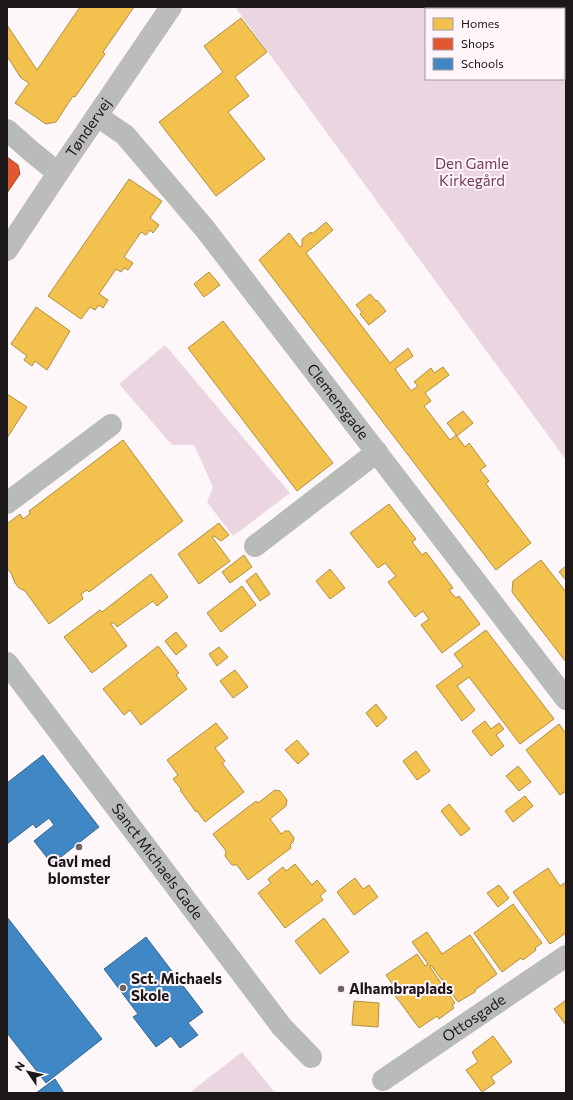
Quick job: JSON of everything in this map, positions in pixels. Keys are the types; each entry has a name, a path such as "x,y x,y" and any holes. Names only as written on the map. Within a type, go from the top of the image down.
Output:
{"main road":[{"name":"Tøndervej","path":"7,250 171,7"}],"street":[{"name":"Clemensgade","path":"97,116 125,135 205,229 566,699"},
{"path":"7,130 58,173"},
{"path":"7,503 111,425"},
{"path":"255,546 377,452"},
{"name":"Sanct Michaels Gade","path":"7,663 282,1027 311,1057"},
{"name":"Ottosgade","path":"383,1080 566,956"}],"green space":[{"name":"Den Gamle Kirkegård","path":"235,7 566,7 566,460"},
{"path":"165,345 290,493 233,536 207,502 213,487 194,445 172,445 119,384"},
{"path":"242,1052 275,1093 189,1093"}],"building: Homes":[{"path":"80,7 134,7 103,52 105,54 75,97 73,96 56,122 46,124 15,103 29,83 21,78 7,56 7,25 37,70"},
{"path":"241,18 267,52 235,77 249,96 228,112 265,159 216,196 159,122 223,72 204,46"},
{"path":"129,179 162,201 150,218 159,225 153,233 150,230 146,235 141,232 124,257 133,263 128,270 124,268 121,272 116,269 99,294 108,300 103,308 99,305 95,310 90,307 81,319 48,296"},
{"path":"326,222 333,230 306,253 390,363 408,348 413,356 395,369 411,391 418,386 414,382 431,368 434,373 443,367 449,375 425,393 431,401 424,406 450,440 456,435 465,447 469,443 486,466 480,470 489,481 486,484 531,543 496,570 259,260 289,233 300,247 302,246 302,239 311,232 312,234"},
{"path":"209,272 220,285 204,297 194,284"},
{"path":"370,294 386,311 369,325 360,314 362,312 356,305"},
{"path":"36,307 70,331 47,370 35,361 32,366 24,360 27,356 11,344"},
{"path":"223,321 333,463 297,491 188,348"},
{"path":"7,394 27,407 7,438"},
{"path":"463,411 473,423 457,436 447,423"},
{"path":"123,440 183,521 89,592 87,590 81,594 83,599 49,624 25,591 19,588 15,583 7,568 7,524 20,514 23,519 30,514 29,511"},
{"path":"389,504 416,539 412,542 422,555 426,552 453,588 449,590 456,598 459,596 480,624 442,653 421,625 429,619 423,611 415,617 388,582 396,576 385,563 378,568 350,533"},
{"path":"219,523 229,535 221,541 214,536 212,537 230,561 199,584 178,554"},
{"path":"244,555 252,567 230,583 222,572"},
{"path":"541,560 566,592 566,662 512,592 513,581"},
{"path":"566,566 566,580 559,572"},
{"path":"330,569 345,588 330,599 316,581"},
{"path":"256,573 270,594 260,601 246,581"},
{"path":"151,574 168,597 157,606 153,601 117,627 114,623 110,623 127,646 92,673 64,637 100,610 102,612"},
{"path":"242,586 256,605 221,632 207,613"},
{"path":"486,630 554,719 520,744 469,677 457,686 475,710 462,721 436,686 463,666 454,654"},
{"path":"176,632 187,646 176,655 165,641"},
{"path":"158,646 179,673 176,675 187,689 141,725 130,710 124,715 103,689"},
{"path":"219,647 228,657 217,666 209,654"},
{"path":"235,670 248,687 233,698 220,681"},
{"path":"376,704 387,718 377,727 366,713"},
{"path":"485,721 491,729 499,723 504,729 496,735 504,746 491,756 472,731"},
{"path":"216,723 228,738 215,748 225,761 222,763 244,792 205,822 197,811 196,812 173,779 178,775 167,760"},
{"path":"559,724 566,734 566,791 560,795 526,750"},
{"path":"297,740 309,754 298,764 285,750"},
{"path":"416,751 430,771 417,780 403,761"},
{"path":"518,766 531,782 519,791 506,776"},
{"path":"275,790 280,791 287,800 286,806 270,819 281,834 285,831 289,831 294,838 293,842 290,845 291,848 248,880 237,865 232,865 225,856 226,851 213,834 256,801 258,803"},
{"path":"525,796 533,806 513,822 505,811"},
{"path":"449,804 470,829 461,836 441,811"},
{"path":"295,864 312,885 317,880 326,891 320,896 323,900 285,928 258,893 271,883 268,879 283,867 286,871"},
{"path":"548,868 560,886 566,882 566,933 550,944 513,892"},
{"path":"355,878 363,889 369,885 378,897 354,915 337,892"},
{"path":"499,885 509,898 498,907 487,893"},
{"path":"513,904 542,943 535,948 536,950 523,960 521,958 502,972 474,933"},
{"path":"324,918 349,952 320,974 295,941"},
{"path":"427,932 442,954 470,935 497,974 475,990 475,992 458,1002 431,965 430,967 455,1003 452,1005 454,1008 439,1019 437,1016 419,1028 391,990 395,988 386,975 417,954 425,966 428,964 412,942"},
{"path":"566,1000 566,1025 554,1009"},
{"path":"354,1001 379,1003 378,1027 352,1025"},
{"path":"493,1036 512,1062 491,1077 495,1083 482,1092 466,1070 478,1062 472,1052"}],"building: Shops":[{"path":"7,157 18,165 20,174 7,193"}],"building: Schools":[{"path":"43,755 99,827 52,864 34,841 54,825 49,818 36,828 33,824 7,844 7,783"},
{"path":"7,917 102,1039 46,1083 7,1033"},
{"path":"146,937 203,1012 188,1023 198,1035 180,1048 171,1036 156,1047 133,1017 138,1014 104,969"},
{"path":"55,1079 64,1093 36,1093"}],"place":[{"name":"Gavl med blomster","path":"79,847"},
{"name":"Sct. Michaels Skole","path":"123,988"},
{"name":"Alhambraplads","path":"341,989"}]}
